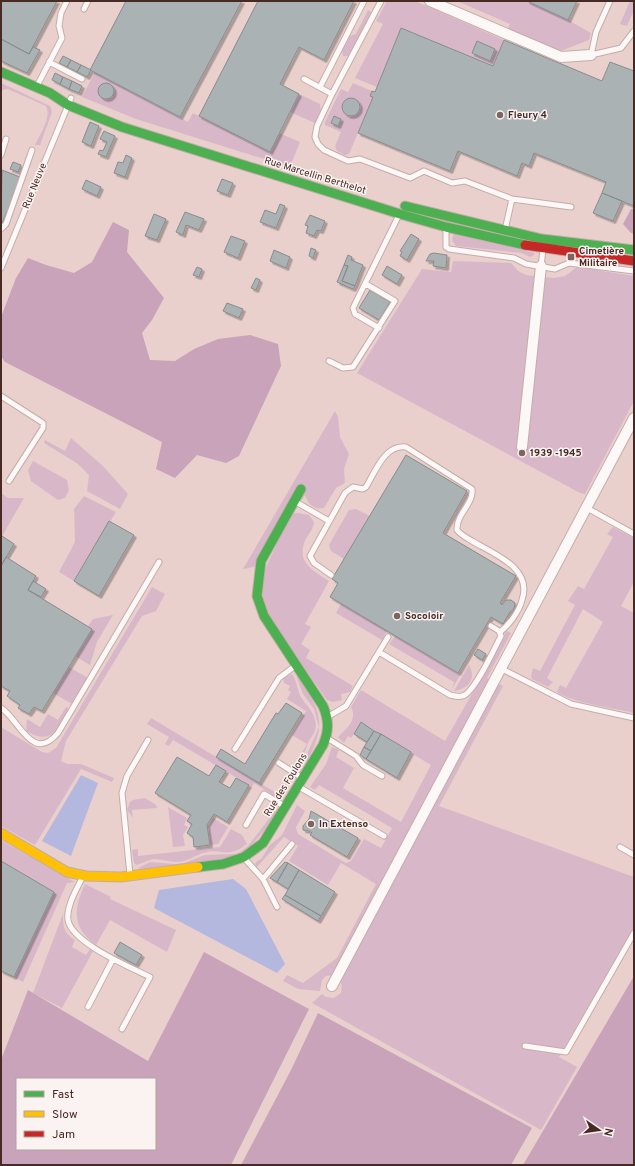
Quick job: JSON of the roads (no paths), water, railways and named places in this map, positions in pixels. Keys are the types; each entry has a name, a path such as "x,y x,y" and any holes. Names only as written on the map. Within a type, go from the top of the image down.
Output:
{"main road":[{"name":"Rue Marcellin Berthelot","path":"1,67 38,84 122,127 400,214 446,227 543,249 634,261"},
{"name":"Rue Marcellin Berthelot","path":"1,72 52,95 120,118 138,127 341,191 549,240 634,250"},
{"path":"301,489 262,561 257,586 258,601 264,616 328,716"},
{"name":"Rue des Foulons","path":"1,833 67,872 83,876 130,876 223,864 244,857 263,843 301,782 327,737 329,729 328,716"}],"street":[{"path":"430,1 561,57 591,55"},
{"path":"522,447 541,266"},
{"path":"332,986 502,669 634,418"}],"lane":[{"path":"38,84 62,38 59,26 61,13 67,1"},
{"path":"84,8 88,1"},
{"path":"320,87 364,1"},
{"path":"381,1 332,94 317,126 315,137 318,144 324,150 348,160 360,159 410,178 424,171 452,183 465,181 512,200 571,206"},
{"path":"610,1 596,32 591,55 620,48 634,31"},
{"path":"49,62 82,79"},
{"path":"1,77 57,101 61,107 60,124"},
{"path":"304,79 332,94"},
{"name":"Rue Neuve","path":"1,268 4,255 70,101"},
{"path":"1,156 6,139"},
{"path":"1,229 6,224 32,150"},
{"path":"417,219 434,220 495,234 501,234 505,230 512,200"},
{"path":"379,328 355,314 353,308 400,214"},
{"path":"446,227 446,247 449,249 514,258 526,264 555,269 569,263 634,272"},
{"path":"541,266 543,249"},
{"path":"329,361 343,368 353,367 395,301 366,284"},
{"path":"1,396 44,423 43,428 9,481"},
{"path":"330,575 314,563 310,556 328,521 348,489 353,487 363,489 366,487 387,454 398,447 409,449 472,488 472,496 460,516 457,530 515,568 523,579 525,586 524,595 519,609 505,628 500,632 500,636 488,662 470,690 460,697 450,694 379,652"},
{"path":"295,501 328,521"},
{"path":"587,508 634,534"},
{"path":"1,708 8,712 19,730 38,744 45,744 52,741 159,562"},
{"path":"491,626 500,632"},
{"path":"328,716 346,706 388,637"},
{"path":"235,749 279,678 296,666"},
{"path":"502,669 570,704 634,718"},
{"path":"327,737 356,756 363,765 382,776"},
{"path":"130,876 122,793 127,776 148,740"},
{"path":"279,762 301,782 384,836"},
{"path":"246,825 264,794 285,807"},
{"path":"263,879 292,844"},
{"path":"620,847 634,855"},
{"path":"244,857 263,879 277,906"},
{"path":"83,876 70,908 68,919 70,926 77,935 113,958 150,978 122,1029"},
{"path":"525,1046 566,1052 634,933"},
{"path":"88,1006 113,958"}],"water":[{"path":"81,775 98,783 71,856 42,841"},
{"path":"233,879 246,889 285,964 277,973 154,908 159,890"}],"place":[{"name":"Fleury 4","path":"500,115"},
{"name":"Cimetière Militaire","path":"571,257"},
{"name":"1939 -1945","path":"522,453"},
{"name":"Socoloir","path":"397,616"},
{"name":"In Extenso","path":"311,824"}]}
